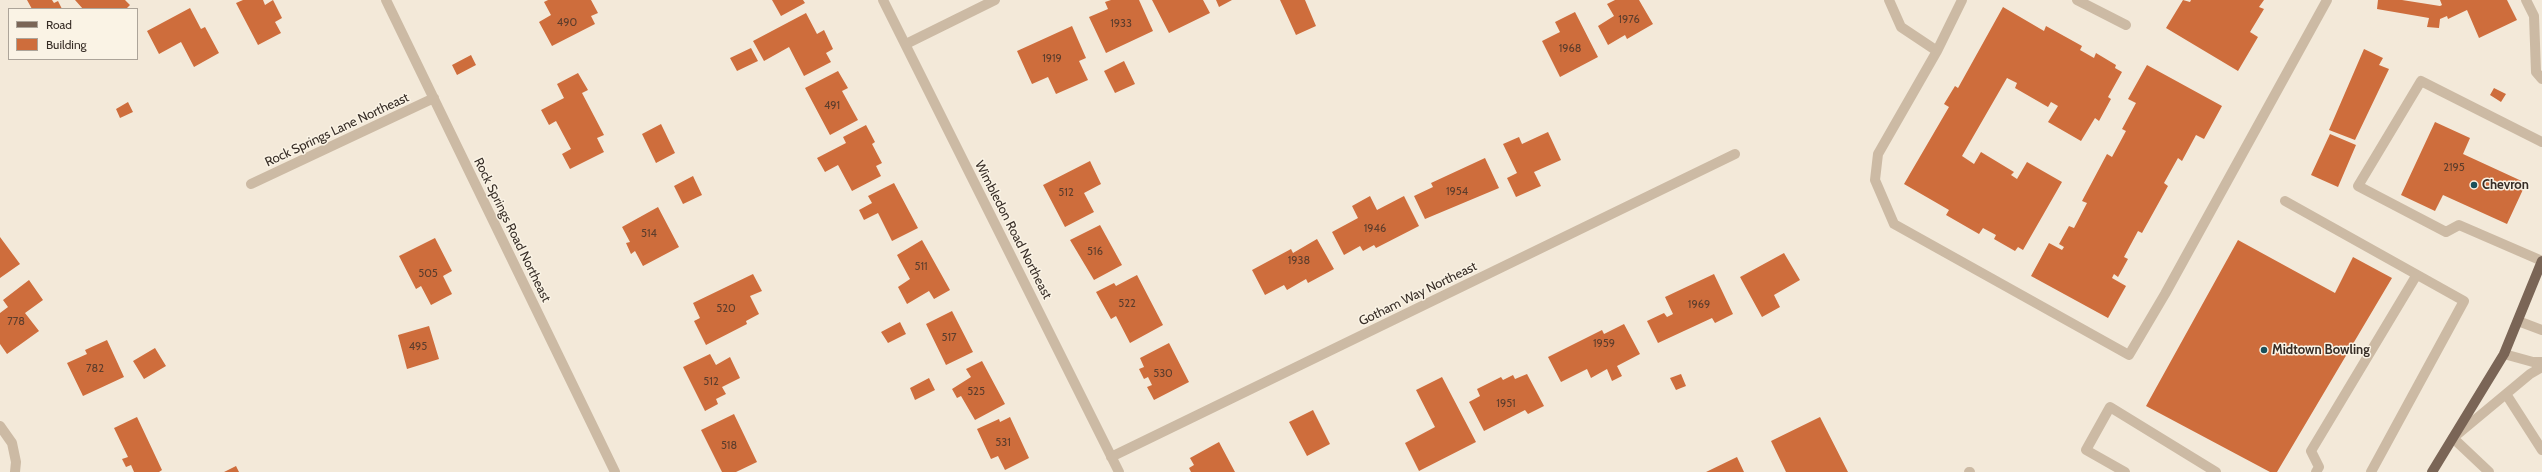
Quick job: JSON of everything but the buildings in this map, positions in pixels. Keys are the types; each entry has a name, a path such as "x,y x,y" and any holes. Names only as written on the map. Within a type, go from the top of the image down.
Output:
{"main road":[{"path":"2432,472 2504,354 2542,261"}],"street":[{"name":"Rock Springs Road Northeast","path":"386,0 615,472"},
{"name":"Wimbledon Road Northeast","path":"884,0 1119,472"},
{"path":"906,44 995,0"},
{"path":"1889,0 1901,27 1937,51"},
{"path":"1962,0 1937,51 1878,154 1875,180 1894,224 2129,355 2165,294 2327,0"},
{"path":"2077,0 2126,25"},
{"path":"2526,0 2534,16 2536,72 2542,79"},
{"path":"2542,142 2421,81 2358,186 2446,232 2459,225 2542,261"},
{"name":"Rock Springs Lane Northeast","path":"251,184 434,98"},
{"name":"Gotham Way Northeast","path":"1111,457 1735,154"},
{"path":"2285,201 2416,276 2464,300 2371,472"},
{"path":"2316,472 2319,467 2311,451 2416,276"},
{"path":"2518,321 2542,330"},
{"path":"2504,354 2533,362 2542,362"},
{"path":"2489,472 2453,438 2506,394 2542,367"},
{"path":"2506,394 2542,450"},
{"path":"2125,472 2086,450 2110,407 2216,472"},
{"path":"0,426 12,444 16,462 16,472"}],"place":[{"name":"Chevron","path":"2474,185"},
{"name":"Midtown Bowling","path":"2264,350"}]}
